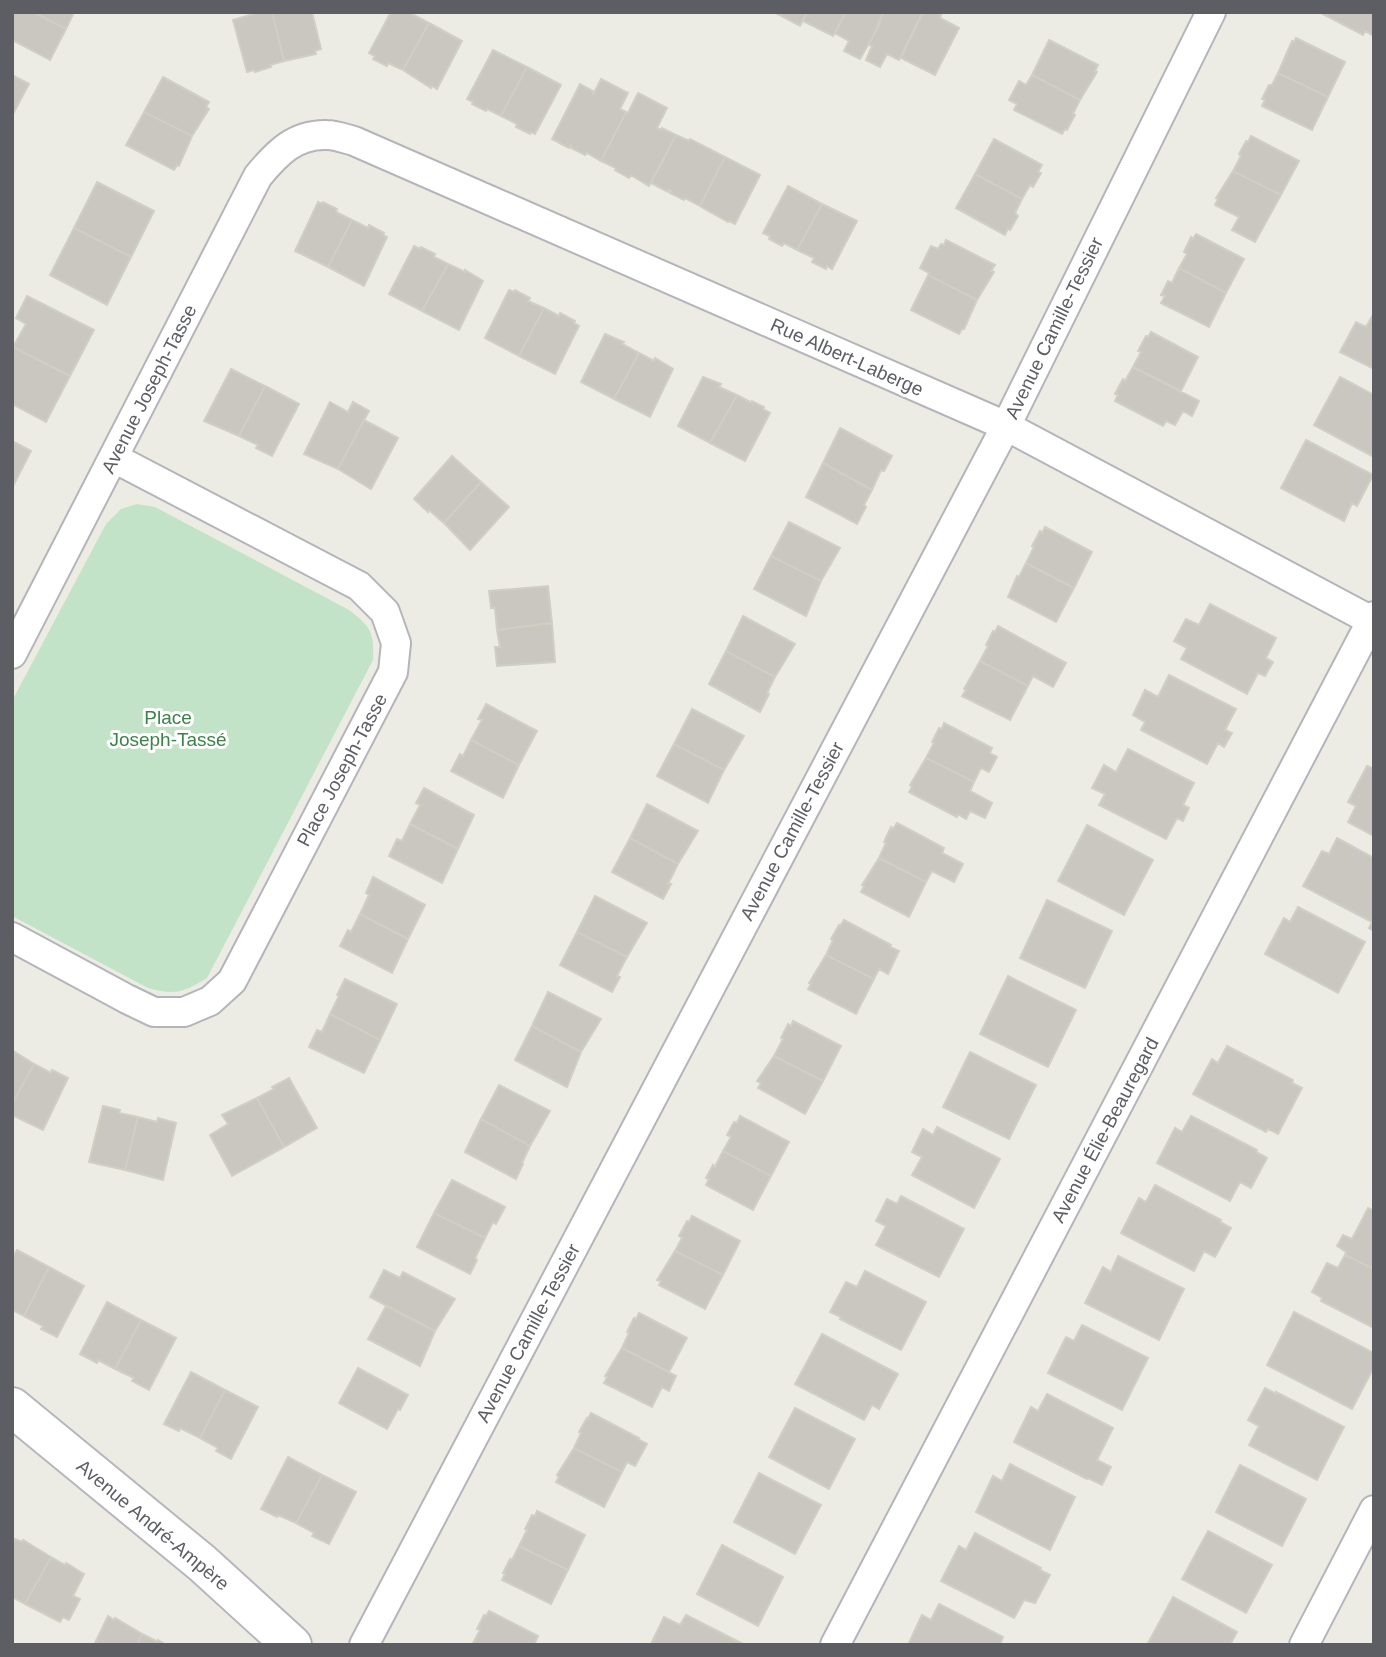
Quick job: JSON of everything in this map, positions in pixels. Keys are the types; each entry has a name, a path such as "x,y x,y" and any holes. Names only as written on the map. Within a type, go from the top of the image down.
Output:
{"street":[{"name":"Avenue Camille-Tessier","path":"364,1645 1006,426 1207,14"},
{"name":"Rue Albert-Laberge","path":"303,138 328,135 354,141 1006,426 1373,619"},
{"name":"Avenue Joseph-Tasse","path":"12,654 258,176 278,153 303,138"},
{"name":"Place Joseph-Tasse","path":"12,937 154,1012 184,1012 209,1001 232,981 393,672 397,643 385,612 359,586 114,458"},
{"name":"Avenue Élie-Beauregard","path":"835,1645 1373,619"},
{"name":"Avenue André-Ampère","path":"12,1407 202,1563 292,1645"},
{"path":"1304,1645 1374,1510"}],"green space":[{"name":"Place Joseph-Tassé","path":"137,504 155,507 349,610 367,626 373,643 373,660 207,978 192,987 172,992 148,988 12,916 12,701 106,524 121,509"}],"building":[{"path":"14,12 33,12 66,29 50,60 12,40"},
{"path":"33,12 74,12 66,29"},
{"path":"260,12 272,12 284,61 255,72 247,72 233,20"},
{"path":"272,12 312,12 321,49 315,51 316,54 284,61"},
{"path":"391,12 408,12 429,23 403,70 373,59 375,56 369,53"},
{"path":"774,12 807,12 800,26"},
{"path":"807,12 845,14 833,36 803,21"},
{"path":"844,12 884,12 860,59 844,51 849,41 835,33"},
{"path":"884,12 923,12 899,60 887,54 880,67 866,60 872,46 869,45"},
{"path":"923,12 941,15 940,18 959,28 935,75 901,58"},
{"path":"1319,12 1374,12 1374,36 1365,31 1363,35"},
{"path":"429,23 462,41 437,89 403,70"},
{"path":"1296,38 1345,62 1328,97 1278,73 1292,41"},
{"path":"1049,40 1098,65 1095,71 1097,72 1080,100 1032,75"},
{"path":"493,50 527,67 501,116 472,104 473,102 467,99"},
{"path":"527,67 561,85 535,134 516,127 517,124 501,116"},
{"path":"1278,73 1328,97 1312,130 1262,106 1265,100 1262,99"},
{"path":"12,75 29,84 13,114 12,114"},
{"path":"1032,75 1080,100 1073,114 1075,115 1062,134 1014,110 1017,104 1009,100 1019,81 1026,85"},
{"path":"163,77 209,102 206,107 209,109 192,136 144,112"},
{"path":"601,79 628,93 620,109 626,112 601,161 571,148 571,145 569,148 552,139 580,84 593,91 593,95"},
{"path":"638,93 667,108 657,128 676,135 649,186 631,175 629,178 601,161"},
{"path":"144,112 192,136 179,166 174,170 126,145"},
{"path":"676,135 725,157 700,206 651,183"},
{"path":"1251,136 1299,161 1281,195 1233,171 1241,156 1239,154"},
{"path":"994,139 1042,165 1038,172 1041,173 1033,187 1030,185 1022,199 975,174"},
{"path":"725,157 760,175 735,224 700,206"},
{"path":"1233,171 1281,195 1255,242 1232,230 1239,217 1215,205 1218,199 1216,198"},
{"path":"975,174 1022,199 1015,213 1018,216 1005,235 956,208"},
{"path":"97,182 154,211 131,257 74,228"},
{"path":"788,186 822,204 797,250 784,243 782,246 763,233"},
{"path":"318,202 337,209 336,212 352,220 328,267 295,251"},
{"path":"822,204 857,221 832,269 812,262 814,258 797,250"},
{"path":"352,220 368,228 369,225 387,237 364,286 328,267"},
{"path":"74,228 131,257 107,305 50,275"},
{"path":"1196,234 1244,259 1226,293 1179,268 1187,254 1184,252 1191,237 1193,239"},
{"path":"946,240 995,265 991,271 994,272 977,300 928,275 929,273 920,268 931,246 938,249"},
{"path":"414,246 435,254 434,257 448,264 422,311 389,294"},
{"path":"448,264 483,281 459,330 422,311"},
{"path":"1179,268 1226,293 1209,327 1161,303 1165,296 1161,295 1168,281 1172,283"},
{"path":"928,275 977,300 959,334 911,310"},
{"path":"509,290 515,290 530,298 528,301 544,308 519,356 485,338"},
{"path":"27,296 94,330 70,376 13,347 26,324 16,318"},
{"path":"544,308 559,316 560,313 579,326 555,374 519,356"},
{"path":"1374,313 1374,369 1340,352 1356,322 1366,327"},
{"path":"1151,332 1198,357 1181,391 1133,367 1141,352 1138,351"},
{"path":"605,334 624,342 622,344 639,353 614,399 581,382"},
{"path":"13,347 70,376 46,422 12,404"},
{"path":"639,353 654,361 655,358 673,369 650,417 614,399"},
{"path":"1133,367 1199,401 1192,416 1183,411 1175,425 1166,421 1163,426 1115,401 1118,395 1115,394"},
{"path":"231,369 265,386 239,436 204,421"},
{"path":"703,377 721,384 719,387 737,395 710,443 678,426"},
{"path":"1340,377 1374,395 1374,457 1314,425"},
{"path":"265,386 299,404 272,456 256,448 258,445 239,436"},
{"path":"737,395 764,407 763,409 770,413 745,461 710,443"},
{"path":"330,402 348,412 353,402 369,411 338,469 304,454"},
{"path":"364,420 398,438 371,489 338,469"},
{"path":"840,428 892,456 884,471 881,470 872,490 823,463"},
{"path":"1306,440 1373,475 1357,506 1352,503 1344,521 1281,488"},
{"path":"12,441 31,451 12,488"},
{"path":"452,456 481,482 444,523 414,499"},
{"path":"823,463 872,490 857,524 806,497"},
{"path":"481,482 509,507 470,550 444,523"},
{"path":"789,522 840,548 821,581 771,556"},
{"path":"1045,527 1092,552 1074,588 1026,563 1034,547 1032,546"},
{"path":"771,556 821,581 806,616 754,589"},
{"path":"1026,563 1074,588 1056,622 1008,597"},
{"path":"548,586 552,623 497,630 495,608 491,608 489,591"},
{"path":"1210,604 1276,638 1266,658 1273,662 1265,676 1258,673 1247,694 1181,659 1187,648 1174,641 1186,619 1199,625"},
{"path":"743,616 795,644 775,677 726,651"},
{"path":"552,623 555,662 497,666 495,647 500,647 497,630"},
{"path":"998,626 1066,663 1053,687 1033,676 1028,686 980,661 993,631 995,632"},
{"path":"726,651 775,677 760,712 709,684"},
{"path":"980,661 1028,686 1010,720 962,696"},
{"path":"1169,675 1236,709 1225,730 1232,733 1224,747 1218,743 1207,764 1141,730 1145,722 1133,715 1145,690 1158,697"},
{"path":"486,704 537,731 519,765 471,740 482,720 478,719"},
{"path":"692,709 744,736 724,770 674,744"},
{"path":"944,723 992,748 990,753 997,757 989,772 981,768 974,782 926,758 939,728 942,729"},
{"path":"471,740 519,765 503,798 451,771"},
{"path":"674,744 724,770 708,803 657,776"},
{"path":"1128,749 1194,783 1183,805 1189,808 1183,821 1177,818 1166,839 1099,805 1105,794 1092,788 1104,765 1116,772"},
{"path":"926,758 974,782 970,791 992,803 985,818 970,811 966,819 958,814 957,817 909,792 912,787 910,785"},
{"path":"1367,766 1374,769 1374,836 1348,822 1356,806 1348,802"},
{"path":"424,788 474,815 458,849 410,824 420,805 416,803"},
{"path":"647,804 698,831 678,864 630,838"},
{"path":"897,823 944,848 942,853 963,864 954,882 932,871 926,882 879,858 891,827 893,829"},
{"path":"410,824 458,849 442,883 389,856 397,839 402,841"},
{"path":"1087,825 1153,860 1124,915 1058,881"},
{"path":"630,838 678,864 663,899 612,872"},
{"path":"1337,838 1374,858 1374,931 1369,928 1372,922 1303,886 1322,851 1329,854"},
{"path":"879,858 926,882 909,917 861,892 864,886 862,885"},
{"path":"373,877 425,905 408,939 360,914 369,895 366,893"},
{"path":"595,896 647,923 627,957 577,932"},
{"path":"1047,900 1112,931 1085,988 1020,958"},
{"path":"1298,907 1365,942 1338,993 1265,954 1284,918 1290,922"},
{"path":"360,914 408,939 392,973 340,946"},
{"path":"844,920 899,951 888,974 879,969 874,979 826,955 833,940 831,939"},
{"path":"577,932 627,957 612,992 560,965"},
{"path":"826,955 874,979 856,1014 808,989"},
{"path":"1008,976 1076,1010 1048,1067 980,1034"},
{"path":"345,979 397,1004 380,1040 330,1014"},
{"path":"548,992 601,1019 581,1052 532,1026"},
{"path":"330,1014 380,1040 364,1073 309,1047 317,1030 322,1032"},
{"path":"793,1021 841,1046 823,1081 774,1056 788,1024 791,1026"},
{"path":"532,1026 581,1052 567,1087 515,1060"},
{"path":"1227,1046 1293,1080 1292,1083 1302,1088 1278,1134 1268,1129 1266,1132 1193,1094 1212,1059 1218,1063"},
{"path":"12,1050 34,1064 12,1104"},
{"path":"970,1052 1036,1085 1009,1139 943,1107"},
{"path":"774,1056 823,1081 805,1114 758,1088 761,1083 757,1081"},
{"path":"34,1064 68,1078 43,1130 12,1115 12,1104"},
{"path":"289,1078 317,1128 284,1147 257,1098"},
{"path":"499,1085 550,1111 530,1146 481,1119"},
{"path":"257,1098 284,1147 232,1176 210,1135 228,1124 222,1115"},
{"path":"103,1106 138,1117 125,1170 89,1162"},
{"path":"740,1116 789,1142 771,1176 723,1151 731,1137 727,1135"},
{"path":"1191,1116 1257,1150 1256,1152 1267,1158 1251,1188 1240,1182 1230,1201 1157,1163 1175,1128 1182,1132"},
{"path":"138,1117 157,1122 158,1118 176,1123 163,1180 125,1170"},
{"path":"481,1119 530,1146 516,1179 465,1152"},
{"path":"937,1127 1000,1159 974,1208 912,1175 922,1157 912,1152 923,1129 933,1135"},
{"path":"723,1151 771,1176 753,1210 706,1185 709,1179 706,1178"},
{"path":"452,1180 505,1207 485,1238 434,1213"},
{"path":"1155,1185 1231,1228 1215,1257 1204,1251 1194,1271 1121,1233 1139,1198 1146,1202"},
{"path":"901,1196 964,1229 939,1277 876,1245 886,1226 876,1221 887,1199 897,1204"},
{"path":"1368,1208 1374,1211 1374,1269 1345,1255 1346,1252 1337,1246 1343,1235 1352,1239"},
{"path":"434,1213 485,1238 470,1274 417,1247"},
{"path":"692,1216 740,1241 723,1275 675,1251 682,1238 679,1236"},
{"path":"17,1250 49,1267 24,1316 12,1310 12,1258"},
{"path":"675,1251 723,1275 705,1309 659,1285 661,1281 657,1280"},
{"path":"1345,1255 1374,1269 1374,1328 1321,1301 1322,1298 1312,1292 1327,1263 1338,1268"},
{"path":"1118,1256 1184,1289 1159,1340 1085,1303 1103,1267 1111,1272"},
{"path":"49,1267 84,1286 57,1337 24,1316"},
{"path":"384,1270 400,1278 403,1272 455,1299 435,1331 370,1297"},
{"path":"865,1271 926,1302 901,1350 830,1312 846,1282 857,1287"},
{"path":"107,1302 141,1320 115,1369 80,1354"},
{"path":"386,1306 435,1331 420,1366 368,1339"},
{"path":"1294,1312 1374,1353 1374,1367 1352,1409 1267,1365"},
{"path":"639,1313 687,1338 669,1372 622,1348 629,1333 627,1332"},
{"path":"141,1320 176,1338 149,1390 132,1381 134,1378 115,1369"},
{"path":"1082,1325 1148,1358 1122,1410 1048,1373 1066,1337 1074,1341"},
{"path":"822,1334 898,1374 879,1409 872,1405 864,1420 795,1384"},
{"path":"622,1348 676,1376 669,1391 662,1387 652,1407 604,1383 607,1377 605,1376"},
{"path":"358,1368 408,1395 387,1429 339,1403"},
{"path":"191,1372 225,1390 200,1438 164,1424"},
{"path":"1265,1388 1344,1427 1317,1480 1249,1445 1259,1426 1248,1420"},
{"path":"225,1390 258,1407 231,1459 200,1438"},
{"path":"1047,1394 1113,1428 1097,1460 1111,1467 1102,1485 1014,1442 1031,1407 1038,1411"},
{"path":"795,1408 855,1439 829,1489 769,1457"},
{"path":"591,1413 647,1444 635,1466 627,1462 622,1472 574,1448 581,1433 579,1432"},
{"path":"574,1448 622,1472 604,1507 556,1482 559,1477 557,1475"},
{"path":"288,1457 322,1475 296,1523 261,1509"},
{"path":"1010,1464 1075,1497 1050,1550 976,1512 993,1476 1002,1481"},
{"path":"1240,1465 1306,1499 1282,1546 1216,1512"},
{"path":"759,1473 821,1505 795,1554 734,1522"},
{"path":"322,1475 356,1492 329,1544 312,1536 314,1533 296,1523"},
{"path":"537,1511 585,1535 568,1570 519,1546 532,1515 535,1516"},
{"path":"1208,1531 1272,1565 1246,1613 1182,1579"},
{"path":"975,1533 1050,1575 1035,1603 1024,1600 1014,1618 941,1581 959,1546 966,1550"},
{"path":"15,1539 22,1542 23,1540 51,1557 25,1604 12,1597 12,1545"},
{"path":"722,1545 783,1577 758,1626 697,1594"},
{"path":"519,1546 568,1570 551,1604 502,1580 510,1559 512,1560"},
{"path":"51,1557 84,1574 73,1596 80,1599 69,1620 63,1617 60,1622 25,1604"},
{"path":"1173,1597 1237,1632 1230,1645 1147,1645"},
{"path":"939,1604 1003,1637 1000,1645 908,1645 922,1615 931,1620"},
{"path":"489,1611 538,1636 534,1645 472,1645 484,1615"},
{"path":"686,1615 745,1645 651,1644 664,1617 680,1625"},
{"path":"108,1616 142,1634 137,1645 94,1645"},
{"path":"142,1634 158,1640 166,1645 137,1645"}]}
